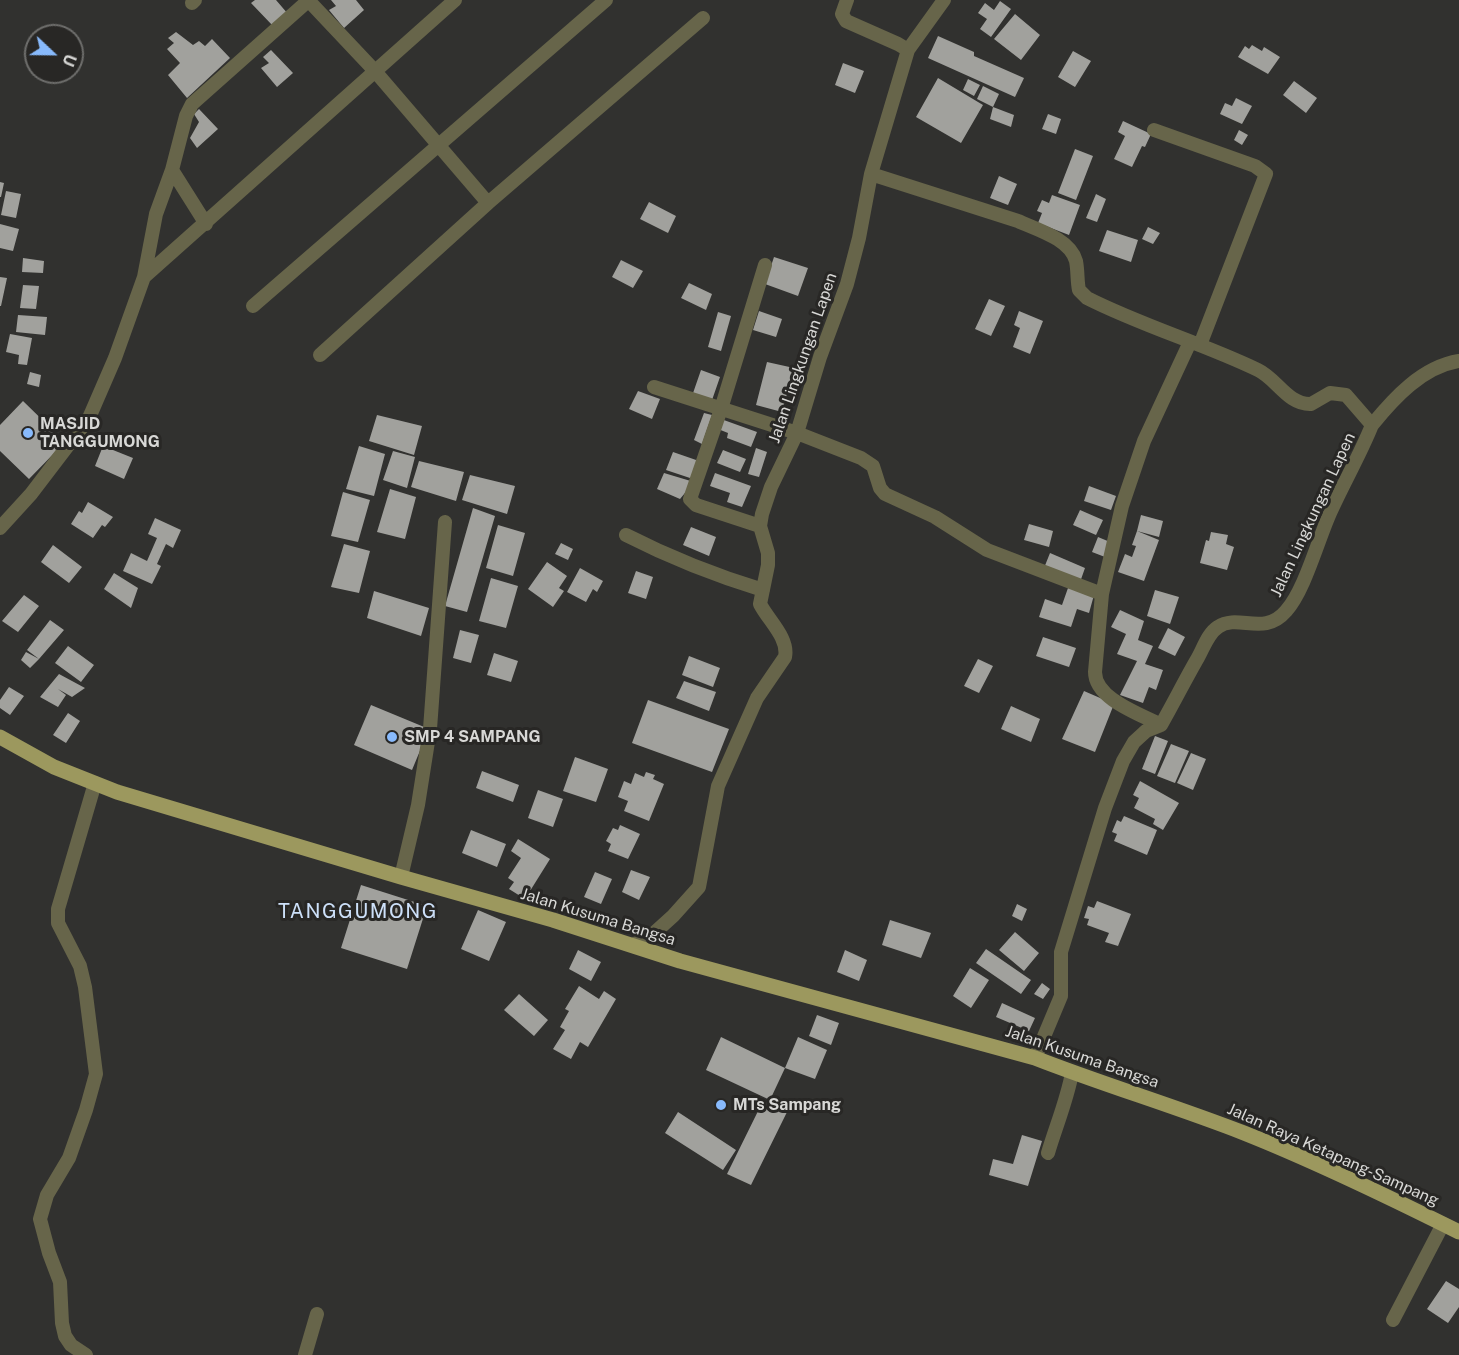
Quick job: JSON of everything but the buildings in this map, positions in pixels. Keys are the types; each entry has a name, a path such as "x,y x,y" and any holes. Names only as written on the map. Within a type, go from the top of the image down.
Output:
{"main road":[{"name":"Jalan Kusuma Bangsa","path":"0,737 54,767 128,796 633,945 680,961 1035,1058 1191,1114"},
{"name":"Jalan Raya Ketapang-Sampang","path":"1191,1114 1246,1134 1459,1232"}],"street":[{"path":"0,528 31,494 89,418 115,358 144,277 156,214 172,170 186,116 192,104 309,0 374,70 488,203"},
{"path":"144,277 455,0"},
{"path":"253,306 606,0"},
{"path":"847,0 842,14 846,21 908,50"},
{"path":"870,174 908,50 944,0"},
{"path":"320,355 488,203 703,18"},
{"path":"1154,130 1256,166 1266,174 1195,344 1144,441 1122,506 1102,594 1096,684 1109,697 1161,725"},
{"path":"172,170 206,224"},
{"name":"Jalan Lingkungan Lapen","path":"760,526 771,487 797,433 820,357 854,259 870,174 1018,221 1041,231 1070,248 1077,264 1078,290 1083,295 1262,371 1291,398 1305,405 1321,400 1330,393 1346,395 1372,424 1330,513 1299,591 1287,611 1274,621 1267,623 1225,624 1218,627 1206,643 1161,725 1146,731 1134,742 1123,761 1105,808 1061,952 1061,996 1035,1058"},
{"path":"633,945 652,935 699,887 718,786 757,698 785,657 786,652 783,641 760,606 768,565 768,552 760,526 696,505 690,499 721,409 765,265"},
{"path":"1372,424 1395,396 1444,365 1459,361"},
{"path":"654,387 797,433 870,462 880,488 885,494 935,517 987,550 1102,594"},
{"path":"401,878 418,805 430,729 445,522"},
{"path":"626,535 665,555 711,574 763,590"},
{"path":"86,1355 71,1345 65,1336 60,1282 40,1220 47,1195 69,1158 96,1074 85,987 80,966 58,923 58,909 95,783"},
{"path":"1048,1152 1059,1114 1070,1088 1072,1073"},
{"path":"1393,1320 1443,1224"},
{"path":"305,1355 317,1314"}],"place":[{"name":"MASJID TANGGUMONG","path":"28,433"},
{"name":"SMP 4 SAMPANG","path":"392,737"},
{"name":"MTs Sampang","path":"721,1105"}],"district":[{"name":"TANGGUMONG","path":"358,912"}]}
